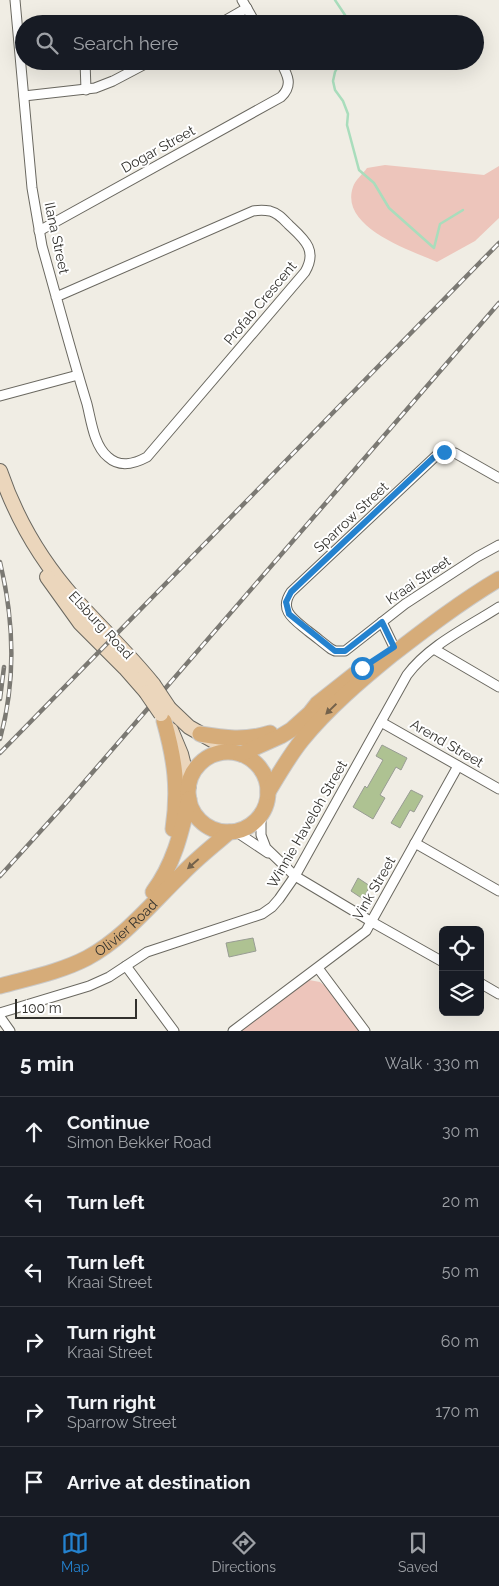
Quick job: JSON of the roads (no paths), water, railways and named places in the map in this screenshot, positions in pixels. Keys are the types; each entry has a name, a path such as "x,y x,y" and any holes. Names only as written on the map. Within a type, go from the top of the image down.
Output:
{"main road":[{"name":"Elsburg Road","path":"0,471 21,521 44,559 74,598 129,655 165,715 178,746 189,792"},
{"name":"Elsburg Road","path":"0,495 14,525 38,564 80,623 125,668 149,688"},
{"path":"268,792 293,752 319,720 366,675 394,650 499,578"},
{"path":"200,734 234,739 256,738 287,725 362,668 394,650"},
{"path":"237,753 252,760 260,768 266,779 268,792 266,804 254,822 245,828 232,831 216,829 203,823 194,812 189,792 192,774 199,765 208,757 218,753 237,753 281,736 306,717 317,704"},
{"name":"Elsburg Road","path":"165,715 177,717 200,734 237,753"},
{"path":"126,920 153,882 173,834 177,798 176,777 165,715"},
{"name":"Olivier Road","path":"0,979 70,958 108,936 126,920 150,896 167,872 175,853 189,792"},
{"name":"Olivier Road","path":"0,986 65,968 88,958 108,945 132,924 182,873 232,831"}],"street":[{"name":"Ilana Street","path":"15,0 16,15"},
{"path":"230,15 244,4 251,15"},
{"name":"Ilana Street","path":"22,70 32,188 39,231 56,298 98,443 108,457 123,464"},
{"path":"85,70 86,90"},
{"path":"24,96 95,88 114,82 135,70"},
{"name":"Dogar Street","path":"39,231 281,97 288,88 288,77 284,70"},
{"name":"Profab Crescent","path":"56,298 254,211 272,211 280,216 309,247 310,265 305,272 146,457 131,464 123,464"},
{"path":"0,396 78,375"},
{"name":"Sparrow Street","path":"287,608 286,602 291,592 433,458 444,452 455,453 499,478"},
{"name":"Kraai Street","path":"287,608 293,618 335,651 345,651 405,604 477,557 499,545"},
{"name":"Winnie Haveloh Street","path":"0,1013 89,986 109,977 147,952 262,914 272,907 295,876 407,675 415,664 434,649 499,607"},
{"path":"382,622 394,650"},
{"path":"434,649 499,686"},
{"name":"Arend Street","path":"381,722 499,789"},
{"name":"Vink Street","path":"233,1031 362,935 372,922 458,766"},
{"path":"261,814 261,835 266,848 295,876 439,960"},
{"path":"232,831 273,856"},
{"path":"415,843 499,891"},
{"path":"126,966 174,1031"},
{"path":"318,968 365,1031"},
{"path":"484,985 499,994"},
{"path":"0,1017 10,1031"}],"waterway":[{"path":"335,0 345,15"},
{"path":"336,70 333,81 335,90 343,101 348,114 347,125 359,170 374,183 389,208 434,248 440,224 463,210"}],"railway":[{"path":"0,753 499,243"},
{"path":"0,876 66,803 499,303"},
{"path":"0,562 8,606 11,650 9,695 0,739"},
{"path":"0,699 4,667"}]}
